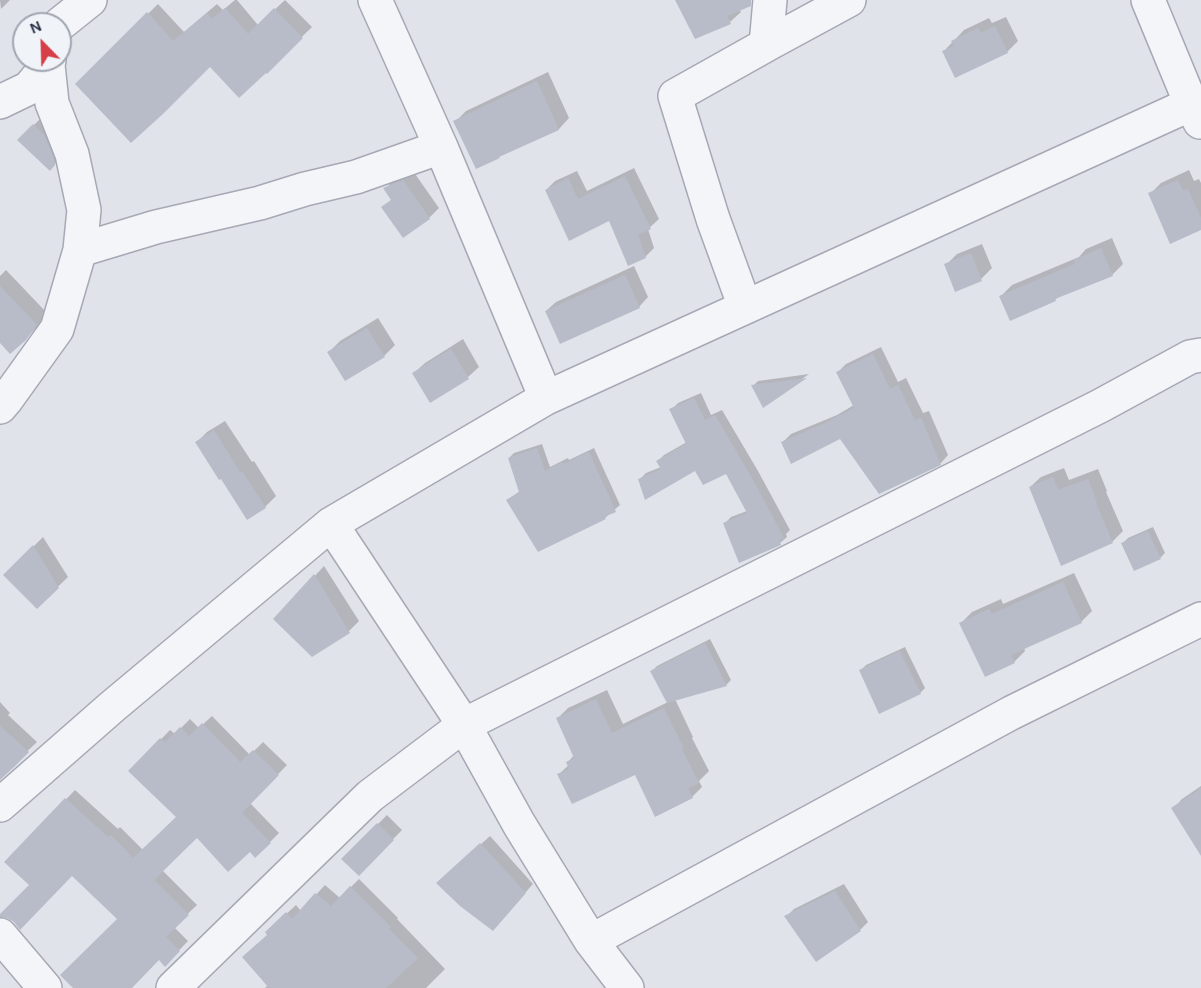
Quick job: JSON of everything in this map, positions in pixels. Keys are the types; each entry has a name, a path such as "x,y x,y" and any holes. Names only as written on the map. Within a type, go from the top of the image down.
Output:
{"street":[{"path":"72,14 90,0"},
{"path":"375,0 441,147 546,398"},
{"path":"766,45 770,0"},
{"path":"746,307 713,219 675,96 849,0"},
{"path":"0,805 331,524 546,398 746,307 1196,114 1148,0"},
{"path":"0,102 45,79 72,154 84,210 80,250 57,329 0,406"},
{"path":"80,250 156,227 260,203 356,177 441,147"},
{"path":"173,988 370,796 464,725 1090,411 1198,348"},
{"path":"331,524 464,725 519,824 591,941 627,988"},
{"path":"591,941 1000,719 1201,619"},
{"path":"0,935 45,988"}],"building":[{"path":"675,0 751,0 751,6 727,16 731,24 695,39"},
{"path":"225,8 248,34 274,8 303,38 239,98 210,67 131,143 75,84 147,12 173,41 207,13 212,19"},
{"path":"995,26 1008,53 955,78 942,51 954,46 951,41 978,28 981,33"},
{"path":"537,81 559,130 476,169 453,121"},
{"path":"33,124 44,135 54,159 55,165 50,171 17,140"},
{"path":"625,176 651,229 638,235 646,258 628,266 609,221 569,241 545,190 568,178 578,199"},
{"path":"403,180 430,219 403,238 381,207 391,200 383,188"},
{"path":"1178,180 1183,191 1188,189 1201,218 1201,230 1170,244 1148,193"},
{"path":"1101,248 1113,276 1055,299 1056,301 1010,321 999,296 1075,264 1074,260"},
{"path":"971,253 982,281 955,292 944,264"},
{"path":"625,275 640,308 560,344 545,311"},
{"path":"0,286 37,325 26,340 10,354 0,343"},
{"path":"367,328 385,357 345,381 327,352"},
{"path":"451,349 469,379 430,403 412,373"},
{"path":"873,354 890,389 898,385 915,420 921,418 941,465 879,494 840,439 791,464 781,442 854,408 836,372"},
{"path":"807,378 763,408 751,385"},
{"path":"694,398 705,420 715,415 784,538 779,540 781,545 739,563 723,523 747,513 726,474 703,485 695,471 645,500 638,479 661,469 656,461 686,444 669,409"},
{"path":"214,430 266,508 247,520 195,442"},
{"path":"537,448 545,471 589,452 616,512 538,552 506,500 519,492 508,458"},
{"path":"1053,477 1058,490 1088,479 1113,543 1061,566 1029,487"},
{"path":"1148,531 1161,559 1134,571 1121,543"},
{"path":"33,545 59,588 37,609 3,575"},
{"path":"314,574 350,633 312,657 273,619"},
{"path":"1063,582 1082,623 1011,655 1015,663 985,677 959,623 989,609 992,614"},
{"path":"705,643 727,686 667,703 650,671"},
{"path":"900,651 921,694 879,714 859,670"},
{"path":"596,699 612,733 664,708 699,783 688,788 693,798 655,817 635,775 572,804 557,774 569,769 566,762 574,758 556,718"},
{"path":"202,723 240,762 253,750 279,775 242,813 271,843 255,858 250,852 228,872 197,838 154,880 189,915 166,937 180,951 165,967 159,960 132,988 73,988 60,975 117,919 72,876 20,930 14,922 0,917 0,914 29,885 4,862 65,798 108,837 111,835 133,858 176,817 128,771 160,738 165,742 180,727 189,736"},
{"path":"0,726 29,752 0,780"},
{"path":"1201,788 1201,856 1171,808"},
{"path":"377,823 394,840 359,876 341,859"},
{"path":"480,843 526,893 493,931 460,906 436,883"},
{"path":"350,886 418,958 386,988 269,988 242,957 267,935 265,932 286,912 292,919 315,893 331,906"},
{"path":"835,891 861,931 816,962 784,916"}]}
